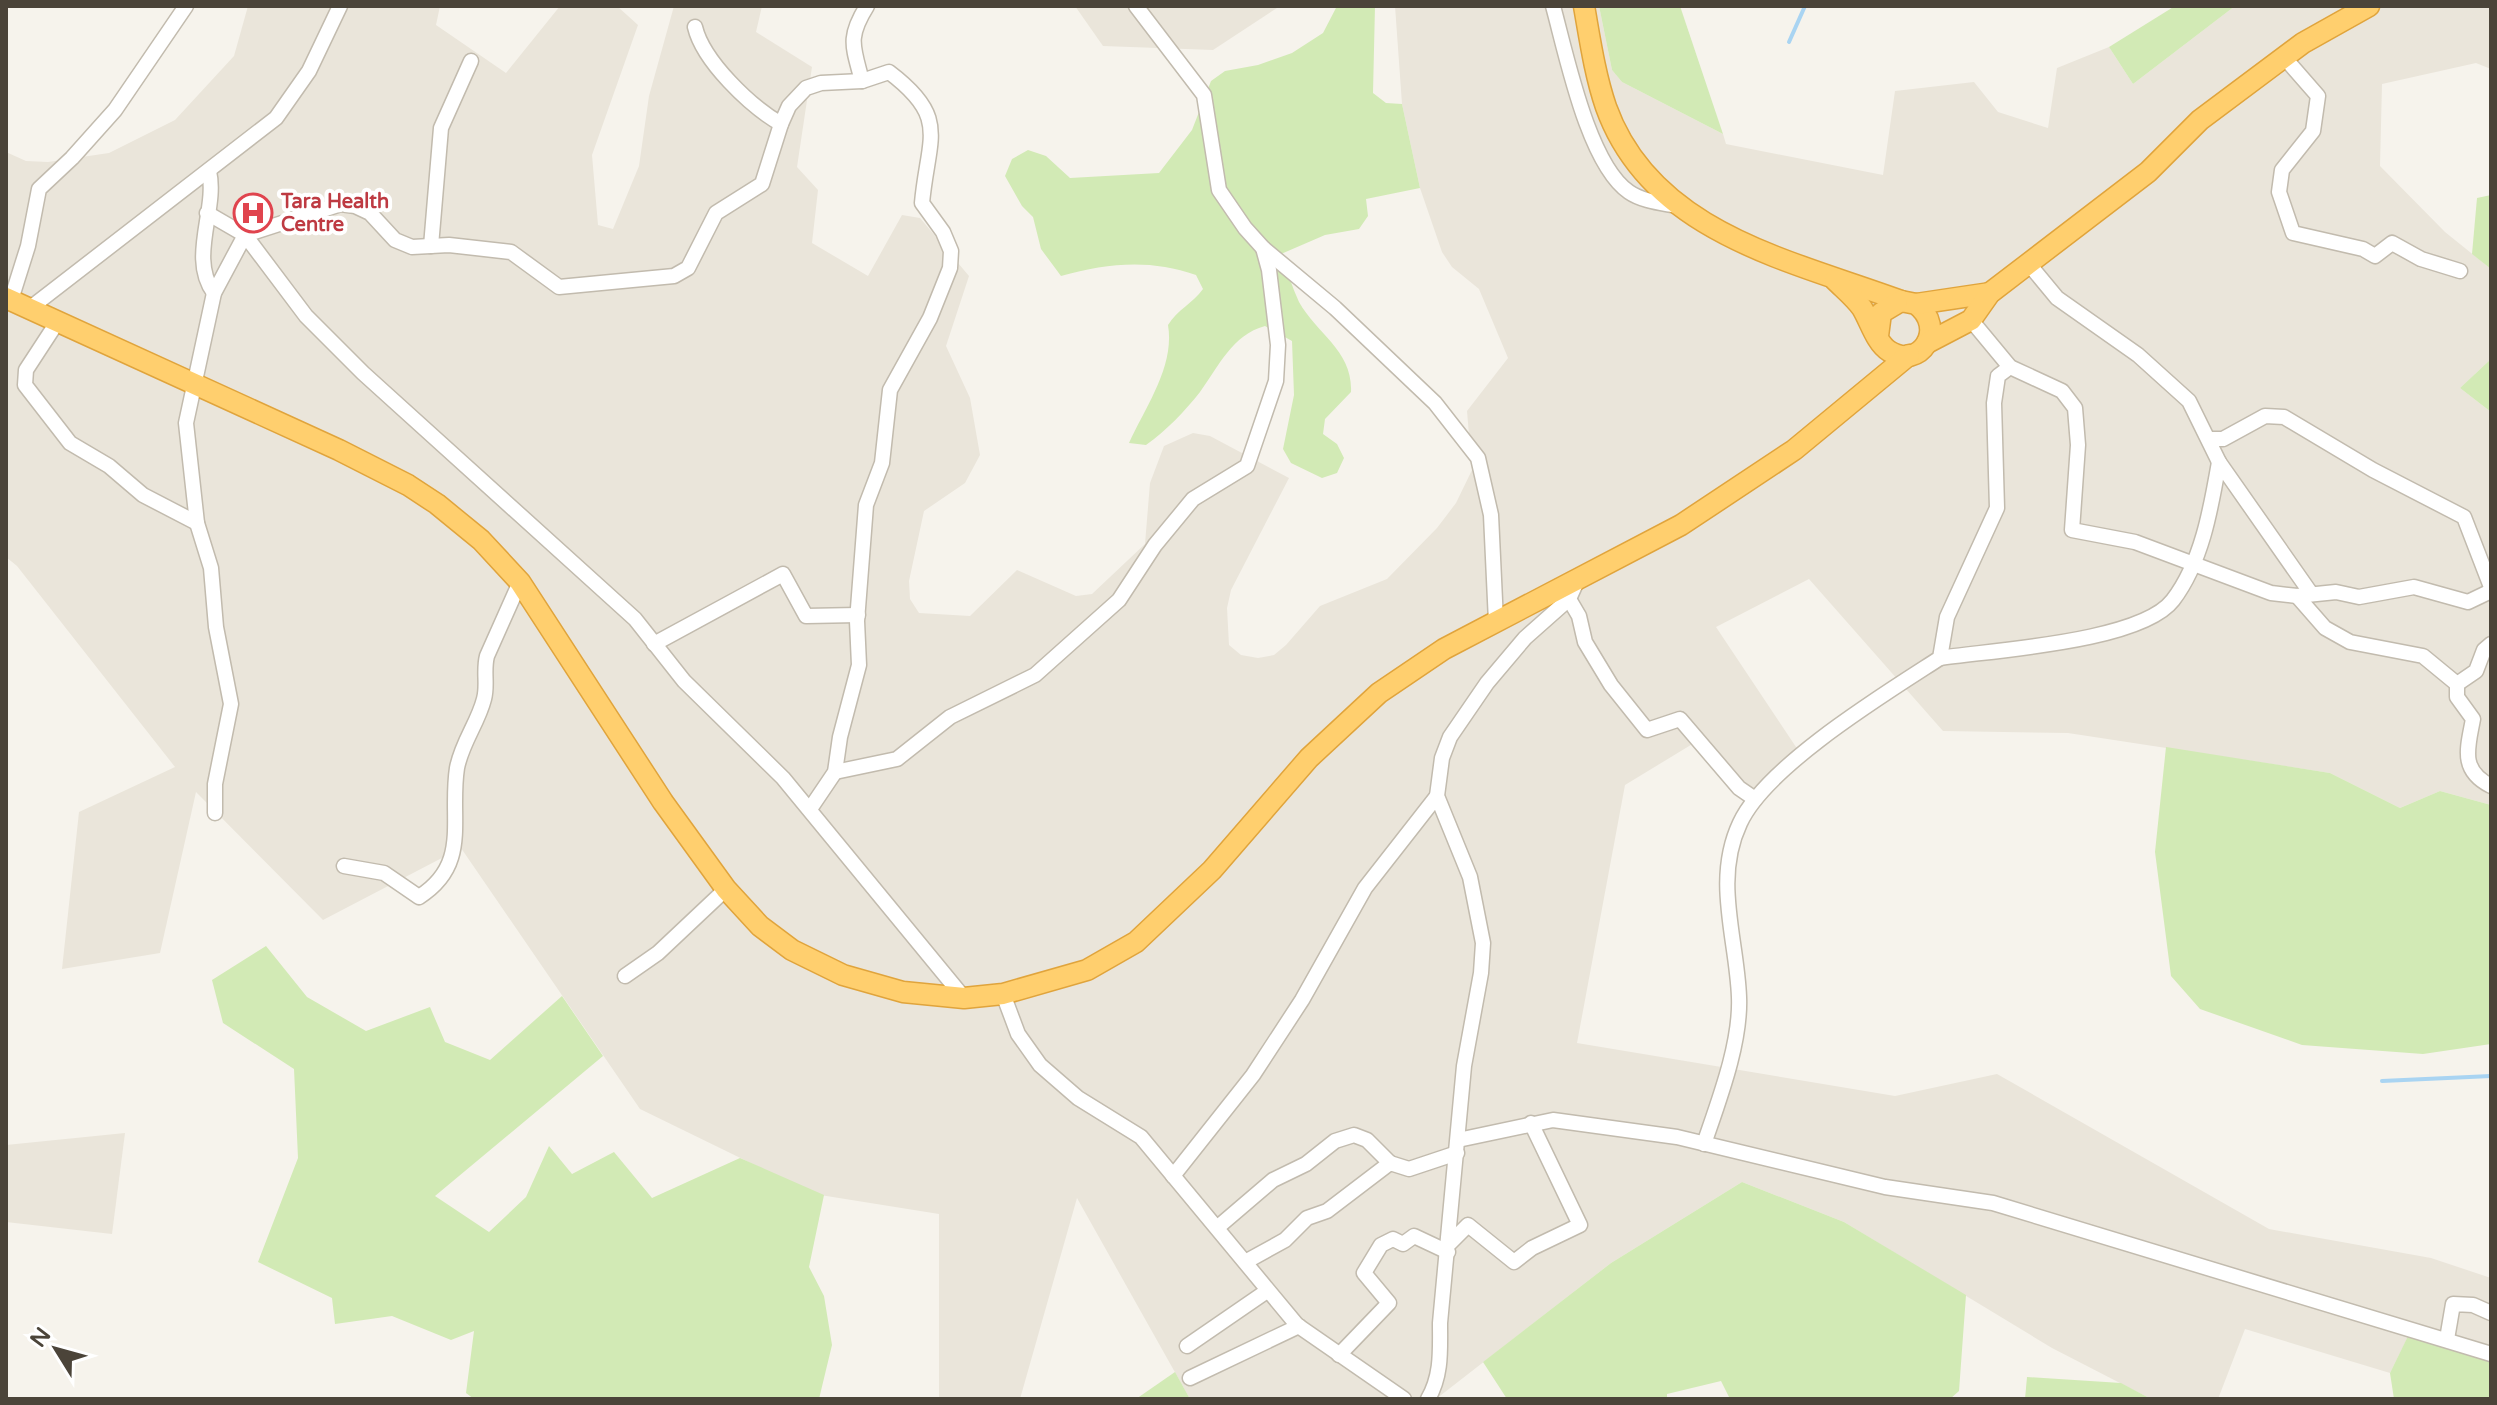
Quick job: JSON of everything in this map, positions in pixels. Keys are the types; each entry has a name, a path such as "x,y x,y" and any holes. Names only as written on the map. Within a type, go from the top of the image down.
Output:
{"highway":[{"path":"1584,6 1596,71 1612,121 1626,148 1676,206 1724,236 1833,278 1908,302 1930,321 1927,343"},
{"path":"15,302 56,324 408,485 481,540 520,582 663,802 726,889 768,933 843,975 903,992 964,998 1003,994 1087,970 1136,942 1212,870 1309,758 1357,713 1444,649 1681,525 1794,450 1909,355 1971,320 1990,293 2148,172 2200,120 2325,29 2369,6"},
{"path":"1833,278 1860,306 1880,342 1885,360 1878,381"},
{"path":"1880,342 1881,313 1908,302 1990,293"},
{"path":"1880,342 1900,356 1909,355"}],"street":[{"path":"15,302 39,189 115,110 186,6"},
{"path":"15,302 209,171 276,118 309,71 340,6"},
{"path":"862,81 851,41 855,24 867,6"},
{"path":"1136,6 1204,95 1219,190 1263,248 1343,315 1435,403 1465,437 1478,458 1488,491 1496,622"},
{"path":"1553,6 1575,88 1598,148 1615,177 1629,192 1676,206"},
{"path":"695,27 707,59 767,116 781,124"},
{"path":"2284,57 2318,96 2313,131 2282,170 2279,192 2293,233 2363,249 2375,256 2392,243 2421,259 2460,271"},
{"path":"431,246 441,128 471,61"},
{"path":"215,813 215,784 231,704 216,627 211,568 197,523 186,423 214,293 245,235 341,204 370,213 395,240 412,247 511,252 559,287 682,274 716,213 757,189 765,179 789,106 806,88 821,83 862,81 889,72 914,90 933,123 922,203 943,232 951,251 944,286 890,390 882,463 866,505 863,586 858,615 859,665 840,737 835,772 810,809"},
{"path":"209,171 212,186 203,273 214,293"},
{"path":"207,213 245,235 306,316 363,373 635,619 684,681 810,809 964,998"},
{"path":"835,772 897,759 958,712 1035,675 1119,600 1155,545 1193,499 1247,466 1276,381 1278,345 1269,270 1263,248"},
{"path":"2028,263 2057,298 2138,355 2189,401 2219,462 2325,628 2350,642 2423,656 2457,684"},
{"path":"1971,320 2010,367 2062,391 2075,408 2078,445 2072,530 2135,542 2251,587 2304,594 2336,592 2359,597 2414,587 2468,602 2491,589 2464,517 2373,470 2294,421 2265,416 2223,439 2210,439"},
{"path":"56,324 26,370 25,385 70,443 109,466 143,495 197,523"},
{"path":"1940,658 1947,617 1997,508 1994,403 1998,376 2010,367"},
{"path":"1704,1144 1730,1069 1740,999 1726,901 1738,825 1755,799 1851,716 1940,658 2085,637 2143,621 2172,601 2192,563 2211,510 2219,462"},
{"path":"654,644 783,574 806,616 858,615"},
{"path":"1428,1399 1436,1385 1440,1360 1464,1066 1481,973 1483,943 1470,877 1437,796 1442,758 1450,737 1525,638 1569,599 1578,579"},
{"path":"344,866 384,873 419,897 433,888 449,868 455,850 457,768 466,737 485,697 483,668 487,656 520,582"},
{"path":"1569,599 1579,616 1585,642 1611,685 1647,730 1680,719 1739,788 1755,799"},
{"path":"2457,684 2476,671 2484,650 2491,644"},
{"path":"2457,684 2457,697 2473,719 2465,746 2468,758 2478,779 2491,786"},
{"path":"1173,1176 1253,1075 1302,1000 1365,888 1437,796"},
{"path":"625,976 658,953 726,889"},
{"path":"1003,994 1018,1034 1040,1065 1078,1098 1141,1137 1299,1326 1404,1399"},
{"path":"1218,1227 1273,1180 1306,1164 1335,1141 1354,1135 1367,1140 1390,1163 1409,1169 1458,1146 1531,1123 1553,1120 1595,1124 1704,1144 1885,1187 1993,1203 2491,1354"},
{"path":"1448,1248 1468,1225 1514,1262 1532,1248 1580,1225 1531,1123"},
{"path":"1247,1261 1285,1240 1307,1218 1327,1211 1390,1163"},
{"path":"1339,1355 1389,1303 1364,1273 1381,1245 1393,1239 1403,1244 1414,1236 1448,1248"},
{"path":"1187,1346 1267,1291"},
{"path":"2447,1339 2453,1304 2473,1305 2491,1313"},
{"path":"1190,1378 1299,1326"}],"shaded area":[{"path":"248,6 440,6 436,25 506,73 560,6 617,6 638,25 592,155 598,225 613,229 639,166 649,96 674,6 762,6 756,32 812,67 797,167 818,190 812,243 868,276 902,215 920,218 969,276 946,346 970,398 980,455 965,483 924,511 909,581 910,599 919,613 970,616 1017,570 1076,596 1092,594 1145,544 1150,483 1164,446 1193,433 1210,436 1289,478 1231,590 1227,608 1229,645 1241,655 1258,658 1274,655 1286,645 1320,606 1387,579 1437,528 1456,503 1472,470 1467,411 1508,358 1479,289 1452,267 1442,252 1420,188 1402,104 1395,6 1599,6 1612,70 1622,82 1723,134 1726,144 1883,175 1895,91 1974,82 1998,112 2048,128 2057,68 2109,47 2133,84 2235,6 2491,6 2491,69 2476,63 2382,84 2380,166 2445,232 2491,269 2491,359 2460,388 2491,412 2491,805 2440,791 2400,808 2330,773 2068,733 1943,731 1809,579 1716,627 1802,756 1755,799 1699,740 1625,785 1577,1043 1895,1096 1997,1074 2269,1229 2431,1258 2491,1278 2491,1349 2411,1331 2390,1373 2245,1329 2218,1399 2151,1399 2052,1348 1844,1222 1742,1182 1611,1263 1436,1399 1190,1399 1077,1198 1020,1399 939,1399 939,1214 814,1194 640,1109 461,848 323,920 196,792 160,953 62,969 79,812 175,767 17,566 6,557 6,152 26,161 48,162 109,153 175,120 234,56"},
{"path":"1075,6 1280,6 1213,50 1103,46"},
{"path":"125,1133 112,1234 6,1222 6,1145"}],"green space":[{"path":"1337,6 1375,6 1373,93 1386,103 1402,104 1420,188 1366,199 1368,216 1359,229 1325,235 1281,254 1299,302 1340,354 1350,378 1351,392 1325,419 1323,434 1337,444 1344,458 1337,473 1322,478 1291,463 1283,449 1294,395 1292,341 1265,326 1235,344 1200,392 1161,433 1146,445 1129,443 1163,371 1169,340 1168,325 1203,289 1196,275 1145,265 1095,268 1061,276 1041,249 1033,217 1022,206 1005,176 1012,159 1028,150 1046,156 1070,178 1159,173 1192,130 1211,81 1225,71 1258,65 1292,53 1323,33"},
{"path":"1599,6 1680,6 1723,134 1622,82 1612,70"},
{"path":"2175,6 2235,6 2133,84 2109,47"},
{"path":"2491,195 2491,269 2472,254 2477,198"},
{"path":"2491,359 2491,412 2460,388"},
{"path":"2166,747 2330,773 2400,808 2440,791 2491,805 2491,1044 2423,1054 2302,1045 2200,1009 2171,976 2155,852"},
{"path":"266,946 307,997 366,1031 430,1007 445,1042 490,1060 562,996 603,1056 435,1196 489,1232 526,1197 549,1146 572,1174 614,1152 652,1198 740,1158 824,1195 809,1267 824,1296 832,1345 819,1399 474,1399 466,1393 474,1331 451,1340 392,1316 335,1324 332,1298 258,1262 298,1158 294,1069 223,1023 212,980"},
{"path":"1742,1182 1844,1222 1966,1295 1959,1391 1950,1399 1730,1399 1721,1381 1667,1394 1667,1399 1507,1399 1483,1362 1611,1263"},
{"path":"2411,1330 2491,1349 2491,1399 2394,1399 2390,1373"},
{"path":"1175,1372 1190,1399 1136,1399"},
{"path":"2027,1377 2121,1383 2151,1399 2025,1399"}],"waterway":[{"path":"1789,42 1805,6"},
{"path":"2382,1081 2491,1076"}],"place":[{"name":"Tara Health Centre","path":"253,213"}]}
